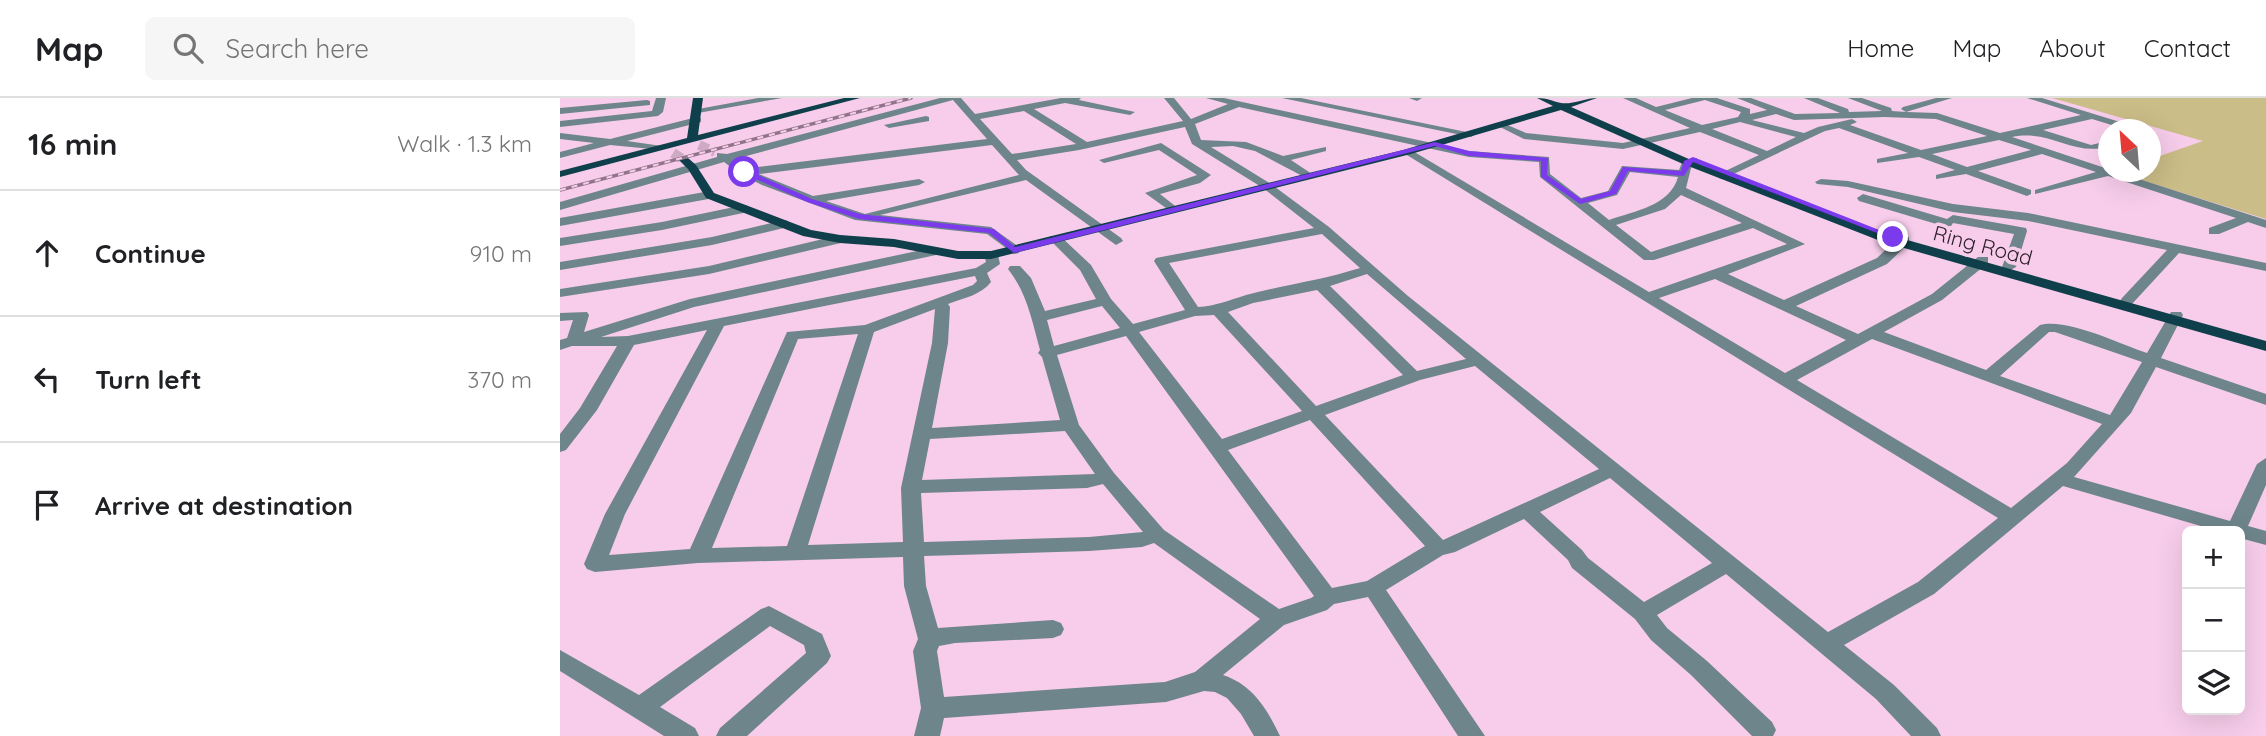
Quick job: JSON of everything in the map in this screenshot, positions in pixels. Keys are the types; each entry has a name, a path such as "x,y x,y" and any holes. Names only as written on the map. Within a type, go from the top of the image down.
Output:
{"main road":[{"path":"695,143 698,98"},
{"path":"560,174 658,148 695,143 856,98"},
{"name":"Ring Road","path":"1542,98 1645,142 1688,165 1727,175 1903,241 2174,317 2266,346"},
{"path":"1551,98 1565,106"},
{"path":"658,148 686,163 710,195 808,233 840,239 894,243 958,255 992,256 1407,152 1592,98"},
{"path":"1981,262 2009,267 2174,317 2266,341"}],"street":[{"path":"560,155 698,115 777,98"},
{"path":"725,157 954,98 1028,176 1116,241"},
{"path":"1124,98 1140,121"},
{"path":"1212,98 1469,153 1545,159 1544,176 1649,257 1753,224"},
{"path":"1287,98 1471,134"},
{"path":"1628,98 1768,155"},
{"path":"1655,110 1705,98 1746,111 1740,118"},
{"path":"1742,98 1794,117 1890,113 1937,116 2098,169"},
{"path":"1808,98 1855,115"},
{"path":"1853,98 1890,113"},
{"path":"1727,175 1806,137 1840,125 1947,98"},
{"path":"2032,98 2102,119"},
{"path":"974,117 1071,99 1140,121 1191,121 1235,105"},
{"path":"1176,99 1191,121 1196,142 1266,186 1325,230 1479,360 1885,692 1928,736"},
{"path":"560,111 661,100 654,114 560,124"},
{"path":"744,172 815,152 861,130 930,123 916,107"},
{"path":"1027,108 1084,145"},
{"path":"1503,126 1524,136 1623,146 1777,111"},
{"path":"1881,161 1921,155 1997,136 2034,131 2091,116"},
{"path":"1740,118 1806,137"},
{"path":"1010,158 1084,145 1140,121"},
{"path":"1840,125 2033,192 2098,175"},
{"path":"2034,131 2091,148 2098,146"},
{"path":"560,136 658,148"},
{"path":"560,206 686,163 725,157 995,141"},
{"path":"1202,144 1231,141 1251,146 1283,159 1308,176"},
{"path":"1104,160 1161,146 1205,175 1196,181 1151,193 1173,209"},
{"path":"1283,159 1322,149"},
{"path":"1940,177 2040,150"},
{"path":"1407,152 2012,518"},
{"path":"725,157 744,172 859,217 991,230 1014,250"},
{"path":"1580,202 1614,193 1626,168 1688,165 1680,190 1661,206 1608,224"},
{"path":"859,217 1028,176"},
{"path":"810,200 919,182"},
{"path":"2009,267 2021,230 1950,221 1865,199 1821,182 1848,184 1953,208 2028,217 2266,267"},
{"path":"2138,182 2266,224"},
{"path":"1648,297 1798,244 1680,190"},
{"path":"560,222 710,195"},
{"path":"560,242 662,226 744,209"},
{"path":"2214,231 2247,218"},
{"path":"560,266 712,240 784,224"},
{"path":"1195,312 1161,261 1325,230"},
{"path":"560,293 709,270 840,239"},
{"path":"1055,239 1086,268 1105,301 1115,310 1218,447 1222,457 1326,597"},
{"path":"1783,306 1882,261 1903,241"},
{"path":"2127,301 2175,250"},
{"path":"566,343 690,303 936,251"},
{"path":"566,343 628,341 717,326 980,271 993,264 992,256"},
{"path":"1785,380 1937,297 1981,262"},
{"path":"1015,269 1024,278 1041,317 1039,320 1046,353 1070,425 1108,477 1157,535 1276,619"},
{"path":"1046,353 1195,312 1218,310 1249,299 1320,285 1370,269"},
{"path":"849,271 852,298"},
{"path":"698,556 792,335 867,329 978,288 984,282 980,271"},
{"path":"1716,274 1783,306 2113,422"},
{"path":"1320,285 1414,377"},
{"path":"1041,317 1105,301"},
{"path":"927,736 933,708 925,651 930,639 915,586 911,488 940,343 943,307 939,303"},
{"path":"1218,310 1438,548"},
{"path":"560,317 582,315 566,343"},
{"path":"1827,644 1926,588 2074,467 2125,409 2174,317"},
{"path":"717,326 615,514 595,564 795,552 1090,544 1142,540 1157,535"},
{"path":"1988,377 2050,326 2266,400"},
{"path":"795,552 867,329"},
{"path":"560,446 588,410 628,341"},
{"path":"1218,447 1414,377 1479,360"},
{"path":"560,419 581,416"},
{"path":"922,434 1070,425"},
{"path":"2237,526 2266,464"},
{"path":"933,708 1166,692 1203,680 1210,671 1276,619 1319,604 1326,597 1373,588 1438,548 1448,547 1614,469"},
{"path":"911,488 929,485 1087,482 1108,477"},
{"path":"2059,479 2225,526"},
{"path":"1527,511 1575,555 1580,563 1643,612 1659,634 1699,668 1763,730"},
{"path":"2245,532 2266,538"},
{"path":"1643,612 1729,563"},
{"path":"1373,588 1472,736"},
{"path":"640,708 769,615 814,640 819,656 729,736"},
{"path":"930,639 955,634 1052,629"},
{"path":"560,659 686,736"},
{"path":"1203,680 1235,690 1252,706 1267,736"}],"shaded area":[{"path":"2052,98 2266,98 2266,219 2147,182 2161,182 2161,156 2203,141 2161,129 2161,119 2126,119"}],"tunnel":[{"path":"699,145 715,152"},
{"path":"673,153 684,160"}],"railway":[{"path":"560,190 911,98"}],"route":[{"path":"744,172 766,183 859,217 991,230 1014,250 1435,144 1469,153 1545,159 1544,176 1580,202 1614,193 1626,168 1684,174 1687,162 1693,160 1893,237"}]}
